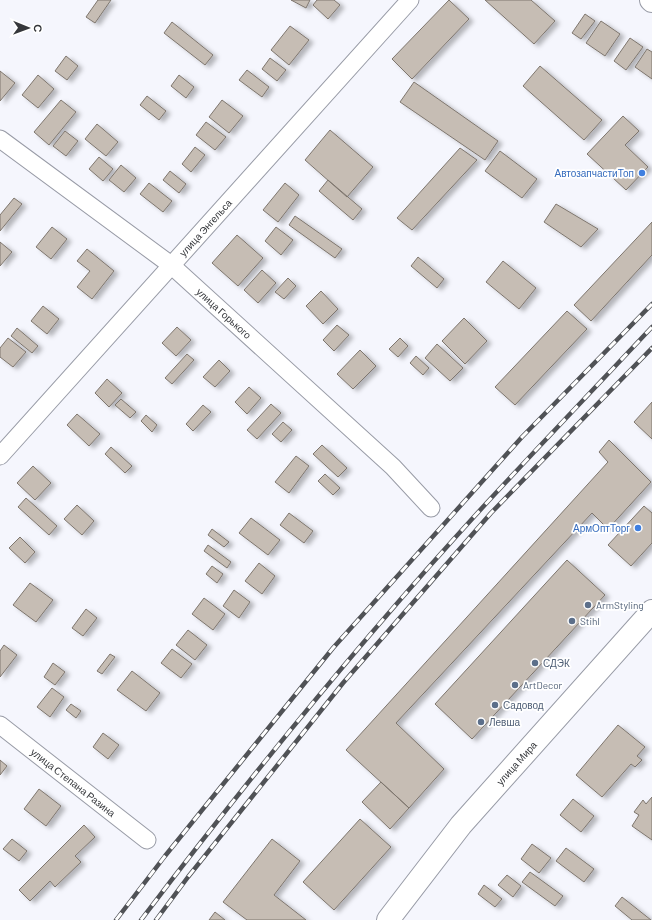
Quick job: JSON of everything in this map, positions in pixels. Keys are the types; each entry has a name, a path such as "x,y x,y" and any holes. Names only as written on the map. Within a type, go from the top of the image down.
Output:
{"main road":[{"name":"улица Мира","path":"388,920 461,825 652,611"}],"street":[{"name":"улица Энгельса","path":"0,456 410,0"},
{"name":"улица Горького","path":"0,139 171,265 393,467 431,508"},
{"name":"улица Степана Разина","path":"0,725 147,840"}],"building":[{"path":"98,0 111,0 95,23 86,17"},
{"path":"291,0 310,0 306,8"},
{"path":"317,0 334,0 340,5 328,19 313,5"},
{"path":"449,0 469,19 412,79 392,59"},
{"path":"485,0 531,0 555,21 534,44"},
{"path":"585,14 595,21 581,39 572,33"},
{"path":"601,21 620,34 605,56 586,43"},
{"path":"172,22 213,55 205,65 164,33"},
{"path":"290,26 309,40 289,65 271,50"},
{"path":"630,38 643,47 626,70 614,61"},
{"path":"647,49 652,52 652,79 635,67"},
{"path":"66,56 78,66 67,80 55,71"},
{"path":"270,58 286,70 277,81 262,69"},
{"path":"540,66 602,120 584,140 523,86"},
{"path":"247,70 269,87 262,97 239,80"},
{"path":"0,71 15,83 0,101"},
{"path":"38,75 54,89 38,108 22,95"},
{"path":"179,75 194,87 186,98 171,86"},
{"path":"414,82 498,141 485,160 400,102"},
{"path":"147,96 166,111 159,120 140,105"},
{"path":"61,100 76,112 49,145 34,132"},
{"path":"222,100 243,116 229,133 209,117"},
{"path":"623,116 639,131 625,145 648,167 626,190 587,154"},
{"path":"206,122 226,137 215,150 196,135"},
{"path":"97,124 118,142 106,156 85,139"},
{"path":"330,130 373,167 347,197 305,160"},
{"path":"65,131 78,141 66,156 53,146"},
{"path":"195,147 205,155 191,172 182,164"},
{"path":"460,148 477,160 412,230 397,218"},
{"path":"500,151 537,179 522,198 485,171"},
{"path":"99,157 113,169 103,181 89,169"},
{"path":"121,165 136,178 124,192 109,180"},
{"path":"170,171 186,184 179,193 163,180"},
{"path":"328,180 362,209 353,220 319,191"},
{"path":"149,183 172,201 163,212 140,194"},
{"path":"285,183 299,195 278,222 263,210"},
{"path":"14,198 22,204 0,231 0,215"},
{"path":"556,204 598,229 581,247 544,222"},
{"path":"295,216 342,249 335,258 289,225"},
{"path":"652,222 652,255 591,321 574,305"},
{"path":"52,227 67,239 51,259 36,247"},
{"path":"276,227 293,240 281,255 265,241"},
{"path":"237,235 263,258 238,286 212,263"},
{"path":"0,242 12,252 0,266"},
{"path":"87,249 114,271 92,299 77,287 90,271 77,261"},
{"path":"418,257 444,279 437,288 411,266"},
{"path":"503,261 536,288 519,309 486,282"},
{"path":"262,270 276,283 258,303 244,290"},
{"path":"288,278 296,286 284,299 275,292"},
{"path":"321,291 338,309 323,324 306,306"},
{"path":"43,306 59,319 47,334 31,321"},
{"path":"567,311 587,329 515,405 495,387"},
{"path":"464,318 487,341 465,364 442,341"},
{"path":"337,325 349,335 334,351 323,340"},
{"path":"177,327 191,340 176,356 162,343"},
{"path":"17,328 38,346 32,353 11,336"},
{"path":"8,338 26,352 13,367 0,357 0,348"},
{"path":"400,338 408,346 398,357 389,349"},
{"path":"437,344 463,368 450,381 425,358"},
{"path":"360,350 376,366 353,389 337,374"},
{"path":"187,354 194,360 172,384 165,378"},
{"path":"416,356 429,368 423,375 410,363"},
{"path":"219,360 230,371 215,387 203,377"},
{"path":"107,379 122,393 109,407 95,393"},
{"path":"249,387 261,398 247,414 235,402"},
{"path":"121,399 136,412 130,418 115,405"},
{"path":"652,402 652,439 634,422"},
{"path":"271,404 281,413 257,439 247,430"},
{"path":"203,405 211,412 193,431 186,424"},
{"path":"77,414 100,434 89,446 67,425"},
{"path":"146,415 157,425 152,432 141,421"},
{"path":"283,422 292,430 281,442 272,434"},
{"path":"609,440 651,482 608,529 592,513 396,723 444,769 409,808 346,750 608,462 599,452"},
{"path":"322,445 347,468 338,477 313,454"},
{"path":"111,447 132,466 125,473 105,454"},
{"path":"296,456 309,466 289,493 275,482"},
{"path":"33,466 51,483 35,500 17,483"},
{"path":"325,474 340,488 333,495 318,481"},
{"path":"26,498 57,526 49,535 18,507"},
{"path":"77,505 94,521 82,535 64,519"},
{"name":"АрмОптТорг","path":"644,506 652,513 652,543 631,566 608,545"},
{"path":"289,513 313,531 304,543 280,525"},
{"path":"251,518 280,540 268,555 239,533"},
{"path":"212,529 229,542 224,547 208,535"},
{"path":"20,537 35,552 25,563 9,548"},
{"path":"208,545 231,562 227,568 204,551"},
{"path":"567,560 605,595 472,739 435,704"},
{"path":"259,563 275,576 262,594 245,581"},
{"path":"212,566 223,574 217,583 206,574"},
{"path":"30,583 53,600 36,622 13,605"},
{"path":"234,590 250,602 239,618 223,606"},
{"path":"204,598 225,614 213,630 192,614"},
{"path":"86,609 97,618 83,636 72,628"},
{"path":"188,630 207,645 195,660 176,645"},
{"path":"4,645 17,655 0,677 0,651"},
{"path":"172,649 192,664 181,678 161,663"},
{"path":"110,654 115,657 102,674 97,671"},
{"path":"53,663 65,672 55,685 44,677"},
{"path":"132,671 160,693 146,711 117,690"},
{"path":"52,688 64,697 50,717 37,707"},
{"path":"71,704 81,711 76,718 66,710"},
{"path":"618,725 645,747 637,756 642,760 635,767 631,764 602,797 576,775"},
{"path":"103,733 119,745 108,759 93,747"},
{"path":"0,760 7,766 0,775"},
{"path":"381,782 409,808 390,829 362,802"},
{"path":"39,789 61,806 46,826 24,809"},
{"path":"652,797 652,840 632,826 639,815 634,812 643,800 646,804"},
{"path":"573,799 594,816 581,832 560,815"},
{"path":"360,819 391,847 334,910 303,882"},
{"path":"84,825 95,837 75,856 81,862 55,887 50,881 30,901 19,890"},
{"path":"12,839 27,851 19,861 3,849"},
{"path":"272,839 300,861 274,895 306,920 247,920 223,902"},
{"path":"532,844 551,858 539,873 521,859"},
{"path":"566,848 594,869 584,882 556,861"},
{"path":"530,872 563,896 555,906 522,882"},
{"path":"507,875 521,886 513,897 498,885"},
{"path":"484,885 502,899 495,907 478,894"},
{"path":"622,897 651,920 632,920 615,906"},
{"path":"215,912 225,920 209,920"}],"railway":[{"path":"116,920 165,856 333,648 522,437 652,304"},
{"path":"141,920 223,814 307,710 393,608 482,508 652,327"},
{"path":"156,920 188,877 343,683 491,513 652,348"}],"place":[{"name":"АвтозапчастиТоп","path":"642,173"},
{"name":"АрмОптТорг","path":"638,528"},
{"name":"ArmStyling","path":"588,605"},
{"name":"Stihl","path":"572,621"},
{"name":"СДЭК","path":"535,663"},
{"name":"ArtDecor","path":"515,685"},
{"name":"Садовод","path":"495,705"},
{"name":"Левша","path":"481,722"}]}
